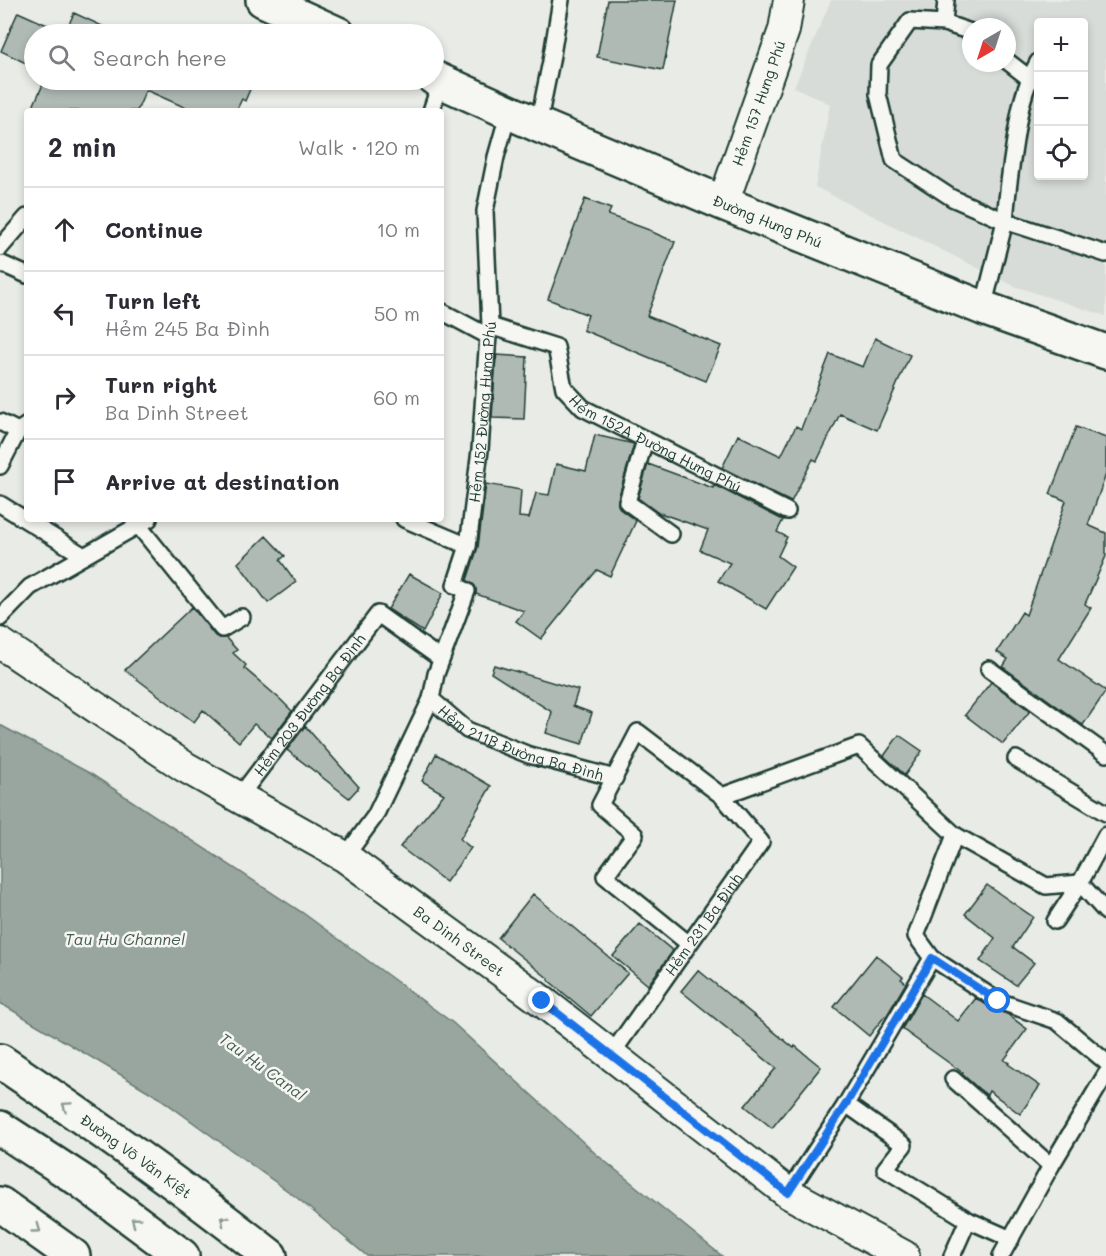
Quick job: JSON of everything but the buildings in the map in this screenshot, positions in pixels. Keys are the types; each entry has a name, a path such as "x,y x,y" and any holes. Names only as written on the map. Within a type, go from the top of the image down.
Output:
{"main road":[{"path":"272,2 317,24"},
{"name":"Đường Hưng Phú","path":"435,90 523,118 983,308 1106,352"},
{"name":"Đường Võ Văn Kiệt","path":"0,1061 108,1135 220,1216 270,1256"},
{"path":"0,1128 80,1180 182,1256"},
{"path":"0,1204 73,1256"}],"street":[{"name":"Hẻm 157 Hưng Phú","path":"723,202 784,30 789,0"},
{"name":"Ba Dinh Street","path":"0,644 185,767 345,857 542,1001 788,1193 904,1256"}],"lane":[{"name":"Hẻm 152 Đường Hưng Phú","path":"345,857 375,816 431,699 441,659 467,591 455,585 468,546 480,450 489,331 485,211 496,157 523,118 551,61 561,0"},
{"path":"944,23 946,0"},
{"path":"962,29 944,23 910,21 879,65 878,94 894,160 952,198 1005,221 1106,254"},
{"path":"1016,68 1029,78"},
{"path":"983,308 1005,221 1021,104 1034,69"},
{"path":"0,248 24,220"},
{"path":"0,263 24,275"},
{"path":"444,312 489,331"},
{"name":"Hẻm 152A Đường Hưng Phú","path":"489,331 556,346 564,388 583,408 787,511"},
{"path":"0,422 23,428 0,466"},
{"path":"645,440 627,502 670,534"},
{"path":"0,504 24,519"},
{"path":"29,522 84,556"},
{"path":"0,618 30,586 143,522 222,629 242,617"},
{"path":"411,522 468,546"},
{"name":"Hẻm 203 Đường Ba Đình","path":"239,797 378,614 441,659"},
{"path":"989,669 1106,754"},
{"name":"Hẻm 211B Đường Ba Đình","path":"431,699 467,730 529,755 615,778"},
{"path":"689,944 605,876 635,835 600,805 638,732 722,796 859,746 955,835 1046,886 1080,883"},
{"path":"1016,759 1106,813"},
{"name":"Hẻm 231 Ba Đình","path":"611,1055 761,842 722,796"},
{"path":"955,835 916,936 932,958 998,1001 1057,1021 1106,1062"},
{"path":"1055,921 1080,883 1106,835"},
{"path":"1080,883 1106,912"},
{"path":"788,1193 846,1104 932,958"},
{"path":"1001,1256 1106,1074"},
{"path":"953,1079 1051,1166"},
{"path":"846,1104 904,1145 885,1169 968,1220 1011,1239"},
{"path":"952,1256 968,1220"}],"shaded area":[{"path":"831,0 1106,0 1106,316 1014,286 815,187 830,104 794,87"}],"water":[{"name":"Tau Hu Channel","path":"0,725 91,774 303,913 453,1023 596,1154 722,1256 367,1256 296,1197 158,1097 0,1003"}],"route":[{"path":"542,1001 788,1193 846,1104 932,958 998,1001"}],"water label":[{"name":"Tau Hu Canal","path":"263,1066"}]}
